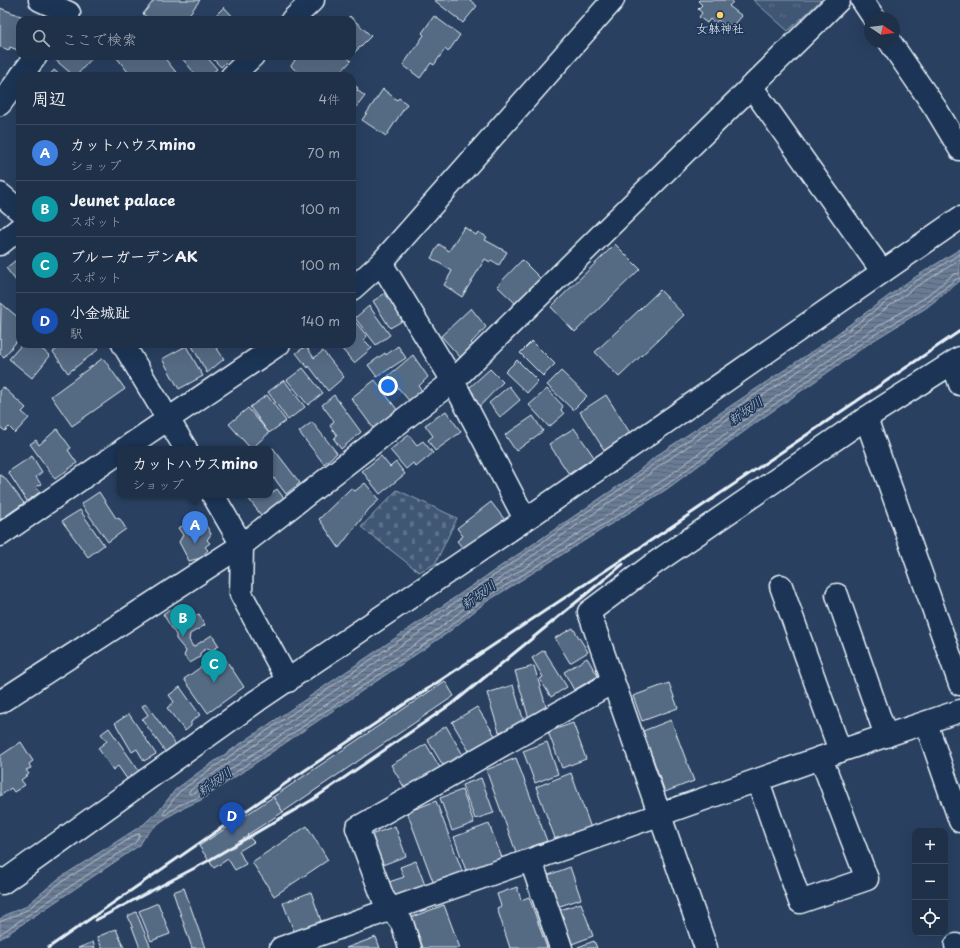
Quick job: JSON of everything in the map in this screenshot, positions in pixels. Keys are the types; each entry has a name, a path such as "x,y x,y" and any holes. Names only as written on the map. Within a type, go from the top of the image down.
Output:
{"street":[{"path":"40,0 71,11"},
{"path":"296,16 313,0"},
{"path":"356,285 381,263 614,0"},
{"path":"0,702 242,545 453,381 839,0"},
{"path":"862,0 870,12"},
{"path":"894,48 936,109 960,149"},
{"path":"25,72 33,60"},
{"path":"236,72 249,60"},
{"path":"0,104 16,83"},
{"path":"751,86 882,271"},
{"path":"0,194 16,208"},
{"path":"0,879 2,883 258,700 525,519 960,218"},
{"path":"0,244 16,231"},
{"path":"381,263 453,381 525,519"},
{"path":"125,348 184,446"},
{"path":"128,446 273,348"},
{"path":"706,948 590,612 652,565 866,418 956,361 960,384"},
{"path":"866,418 960,684"},
{"path":"0,535 117,454"},
{"path":"215,498 242,545 242,594 288,681"},
{"path":"758,781 800,902 867,879 781,586"},
{"path":"837,595 886,736"},
{"path":"410,948 402,923 383,898 357,828 613,682"},
{"path":"281,948 960,710"},
{"path":"926,723 960,821"},
{"path":"531,861 561,948"}],"green space":[{"path":"753,0 821,0 788,31"},
{"path":"397,490 457,518 435,564 419,572 361,527"}],"water":[{"name":"新坂川","path":"960,249 960,281 926,308 871,342 757,422 667,489 486,602 446,634 201,800 166,818 151,830 140,845 0,939 0,919 7,914 25,907 58,879 144,824 162,807 175,790 199,772 630,478 656,456 823,344 909,281"}],"building":[{"path":"154,0 200,0 188,16 145,16 143,14"},
{"path":"434,0 470,0 477,6 463,23"},
{"name":"女躰神社","path":"731,0 733,2 729,6 742,16 730,30 718,20 715,23 710,19 707,23 699,17 702,13 698,9 702,5 698,1"},
{"path":"224,7 232,16 215,16"},
{"path":"0,8 21,16 16,16 16,49 10,47 9,50 0,47"},
{"path":"434,16 460,35 448,52 445,49 434,65 431,63 420,78 403,65 424,35 422,33"},
{"path":"356,22 371,36 356,51"},
{"path":"55,60 90,60 80,72 69,72"},
{"path":"119,60 166,60 176,72 128,72"},
{"path":"183,60 209,60 217,69 214,72 194,72"},
{"path":"214,60 228,60 221,67"},
{"path":"295,60 351,61 341,72 297,72 291,66"},
{"path":"356,86 358,88 357,90 365,96 356,108"},
{"path":"383,89 397,100 399,98 407,104 386,136 362,120"},
{"path":"464,227 476,235 478,232 487,237 485,240 507,252 499,265 491,260 490,262 485,259 462,297 444,285 452,271 431,258 439,244 449,251"},
{"path":"615,244 640,269 575,332 551,307"},
{"path":"16,260 16,281 6,268"},
{"path":"522,260 541,279 516,304 497,286"},
{"path":"660,290 684,315 619,377 595,352"},
{"path":"387,292 404,320 390,328 373,301"},
{"path":"1,303 16,316 16,342 4,357 0,354"},
{"path":"369,306 390,335 376,345 356,319 356,317"},
{"path":"471,308 486,327 471,343 473,345 461,358 441,336"},
{"path":"356,323 367,336 364,340 372,348 354,363 341,348 356,348"},
{"path":"532,341 555,364 543,376 520,353"},
{"path":"398,346 406,358 377,377 368,365"},
{"path":"19,348 41,348 50,356 32,378 9,359"},
{"path":"58,348 99,349 68,373 53,352"},
{"path":"182,348 187,348 203,376 179,389 162,359"},
{"path":"193,348 217,348 224,359 207,373"},
{"path":"303,348 307,348 314,358 323,351 344,377 328,391 309,366 308,368 296,353"},
{"path":"413,355 428,377 419,386 423,393 411,403 388,376"},
{"path":"103,358 125,389 72,426 51,396"},
{"path":"517,360 538,381 527,393 505,372"},
{"path":"303,368 323,393 308,405 287,380"},
{"path":"490,369 503,382 479,407 470,399 474,394 469,388"},
{"path":"561,371 587,396 573,410 547,385"},
{"path":"284,380 305,407 288,420 268,392"},
{"path":"375,380 398,411 374,429 351,398"},
{"path":"509,386 520,400 500,417 489,403"},
{"path":"3,387 26,408 22,412 29,418 15,433 9,427 5,431 0,427 0,391"},
{"path":"547,389 563,406 561,410 564,414 549,427 529,405"},
{"path":"267,395 286,421 269,433 250,407"},
{"path":"334,395 361,432 341,449 334,439 337,435 330,426 334,421 322,405"},
{"path":"606,395 632,436 606,453 580,412"},
{"path":"248,408 269,433 254,446 248,446 229,424"},
{"path":"446,411 461,432 435,451 428,440 433,436 425,425"},
{"path":"533,416 543,431 516,451 505,435"},
{"path":"312,422 337,453 324,464 299,432"},
{"path":"574,428 594,457 569,474 549,444"},
{"path":"57,429 71,448 68,450 77,463 55,479 30,444 36,440 39,445"},
{"path":"409,435 417,445 423,441 433,453 416,467 413,463 406,469 390,450"},
{"path":"273,448 300,483 286,494 274,478 273,479"},
{"path":"32,456 42,472 36,477 41,484 36,487 40,492 27,501 8,472"},
{"path":"381,456 390,467 396,462 405,474 380,494 362,471"},
{"path":"0,475 4,477 24,503 0,520"},
{"path":"365,483 379,500 369,509 339,548 319,519 351,488 355,491"},
{"path":"277,489 286,501 264,519 248,498 273,498 273,492"},
{"path":"99,492 116,518 120,519 126,529 108,542 81,504"},
{"path":"491,502 505,520 466,552 457,541 463,536 457,528"},
{"path":"80,510 104,545 88,557 62,521"},
{"path":"202,518 211,534 207,540 210,543 205,547 208,550 201,558 189,561 179,542 183,535 178,528"},
{"path":"170,609 174,612 179,609 185,610 190,618 199,614 205,625 190,634 189,640 193,647 212,635 219,646 212,650 207,648 200,653 200,657 190,663 184,656 186,651 176,639 176,635 163,614"},
{"path":"573,628 588,652 570,663 555,638"},
{"path":"544,650 567,687 551,697 540,679 543,677 532,658"},
{"path":"587,658 598,676 574,690 564,672"},
{"path":"226,660 244,687 208,713 184,679 201,667 207,673"},
{"path":"534,666 548,713 529,719 515,671"},
{"path":"445,681 454,696 283,812 273,797"},
{"path":"669,683 678,708 642,721 633,696"},
{"path":"513,685 525,725 499,732 487,693"},
{"path":"180,687 200,715 191,722 191,726 185,731 167,708 174,702 169,695"},
{"path":"146,704 176,745 166,753 142,719 148,715 142,706"},
{"path":"477,707 499,742 473,758 452,722"},
{"path":"129,714 156,754 144,761 137,749 132,752 115,723"},
{"path":"671,720 694,781 665,792 643,731"},
{"path":"573,723 586,759 562,768 548,732"},
{"path":"446,726 466,760 447,772 427,739"},
{"path":"109,728 139,771 127,779 118,766 113,770 98,748 107,741 101,734"},
{"path":"21,742 33,761 29,764 31,768 26,770 29,774 21,780 25,785 14,792 11,788 0,796 0,756"},
{"path":"547,742 558,774 535,783 523,751"},
{"path":"426,744 442,771 407,792 391,765"},
{"path":"516,758 547,841 516,852 486,770"},
{"path":"571,773 591,828 556,841 536,787"},
{"path":"481,778 494,813 475,819 462,785"},
{"path":"462,790 474,823 452,831 440,798"},
{"path":"273,797 283,812 247,835 254,842 239,851 246,864 235,870 228,859 214,868 199,846"},
{"path":"436,801 464,876 435,887 407,812"},
{"path":"489,824 504,863 468,876 454,837"},
{"path":"307,826 328,860 274,896 252,862"},
{"path":"395,826 406,856 380,866 368,836"},
{"path":"416,861 426,888 393,900 386,883 404,877 400,867"},
{"path":"570,867 581,899 557,907 546,876"},
{"path":"517,887 521,900 529,897 547,948 510,948 497,908 501,906 497,894"},
{"path":"184,888 205,948 192,948 173,892"},
{"path":"311,892 322,924 295,934 283,903"},
{"path":"158,903 170,934 151,941 139,911"},
{"path":"581,903 593,936 572,944 560,910"},
{"path":"444,905 460,948 423,948 412,917"},
{"path":"136,912 151,948 140,948 128,916"},
{"path":"116,929 124,948 102,948 97,937"},
{"path":"376,937 380,948 346,948"},
{"path":"594,941 597,948 578,948 578,947"},
{"path":"93,942 95,948 78,948"}],"railway":[{"path":"48,948 295,777 665,531 960,331"},
{"path":"96,920 206,862 312,800 457,700 623,564"}],"place":[{"name":"女躰神社","path":"720,15"},
{"name":"カットハウスmino","path":"195,544"},
{"name":"Jeunet palace","path":"183,637"},
{"name":"ブルーガーデンAK","path":"214,683"},
{"name":"小金城趾","path":"232,835"}]}
